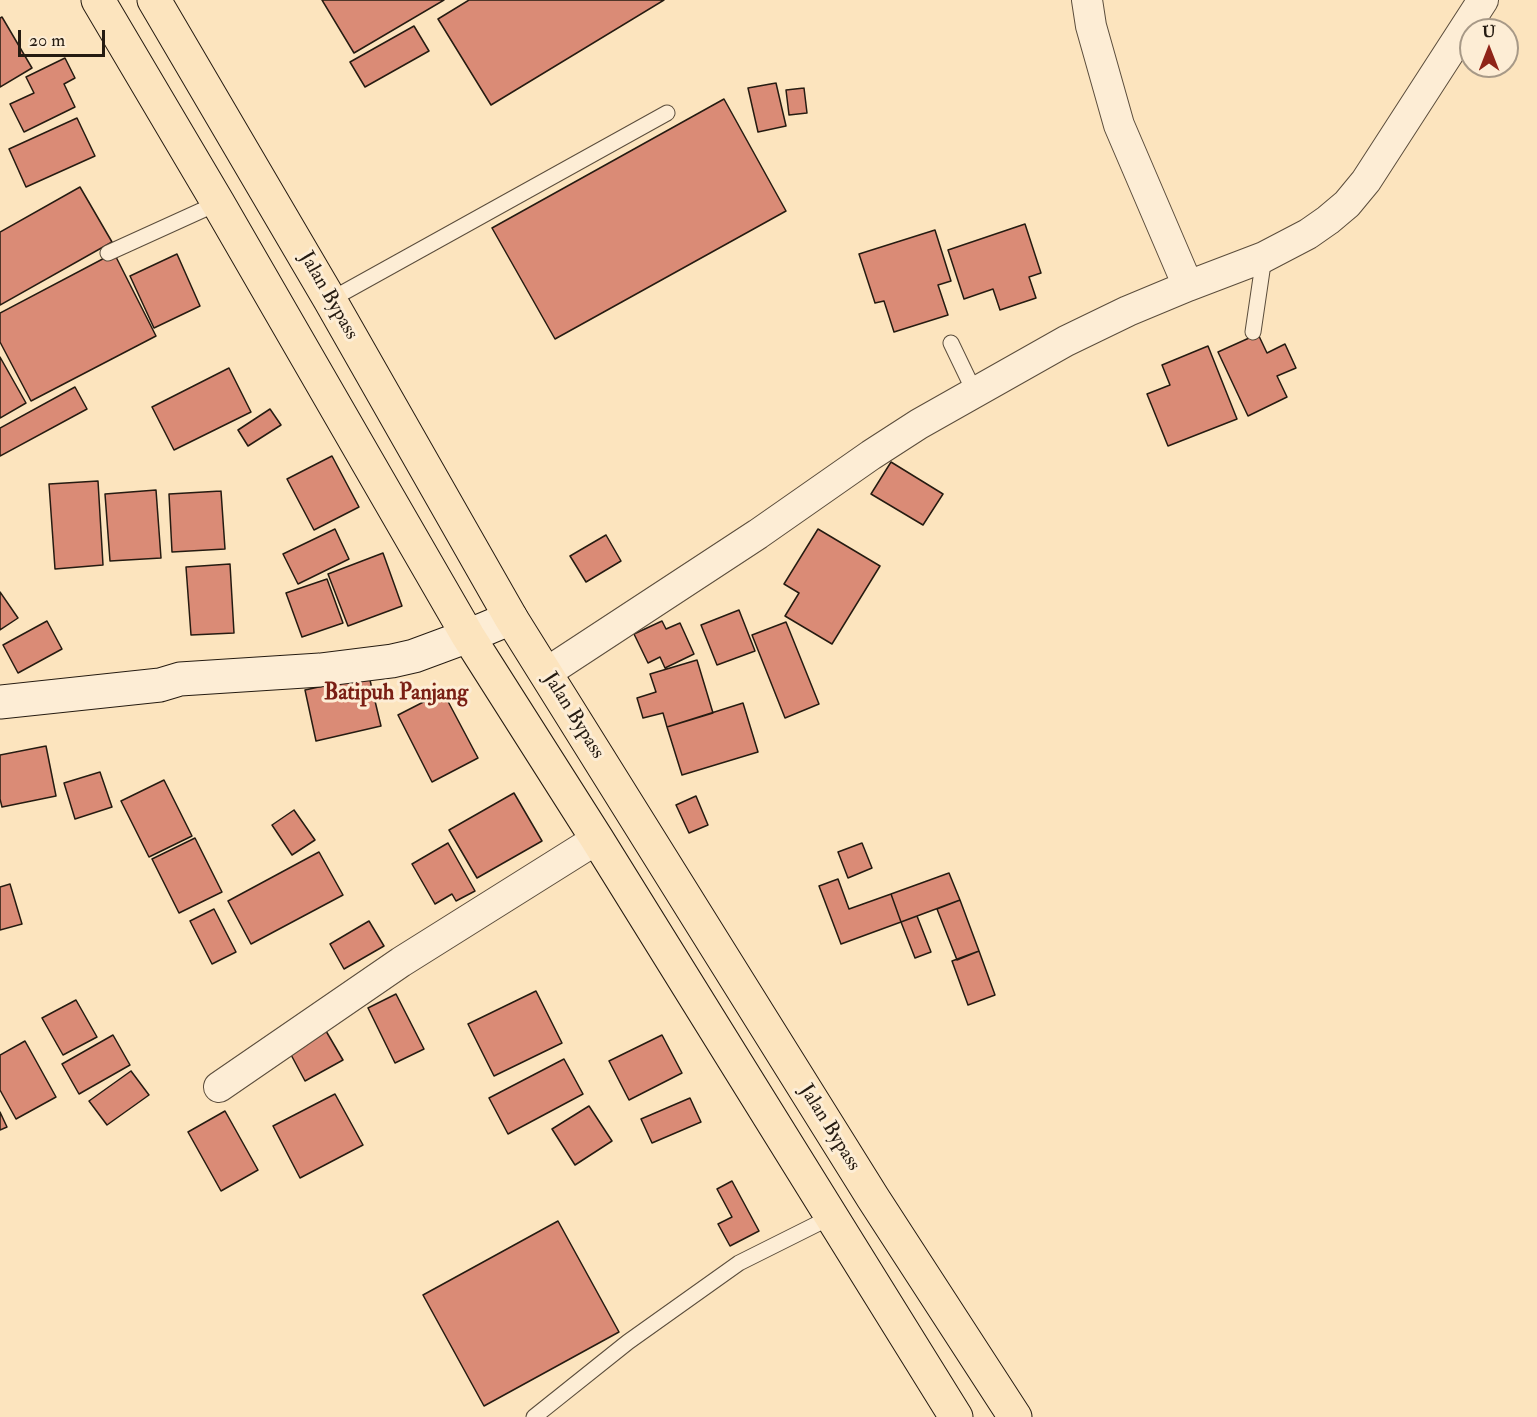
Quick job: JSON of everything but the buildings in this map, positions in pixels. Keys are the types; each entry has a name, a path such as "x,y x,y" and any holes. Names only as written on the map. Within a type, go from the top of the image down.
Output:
{"highway":[{"path":"98,0 468,636 597,839 956,1417"},
{"name":"Jalan Bypass","path":"154,0 330,300 511,618 873,1198 1015,1417"}],"street":[{"path":"1087,0 1091,26 1119,125 1188,286"},
{"path":"546,673 758,534 919,424 1066,341 1128,311 1264,257 1308,234 1328,220 1347,204 1366,181 1483,0"},
{"path":"0,702 160,685 180,679 320,670 392,661 414,656 511,618"},
{"path":"219,1087 401,962 597,839"}],"lane":[{"path":"330,300 668,113"},
{"path":"108,253 218,203"},
{"path":"1253,332 1264,257"},
{"path":"951,343 975,393"},
{"path":"534,1417 628,1342 739,1263 831,1217"}],"district":[{"name":"Batipuh Panjang","path":"396,694"}]}
